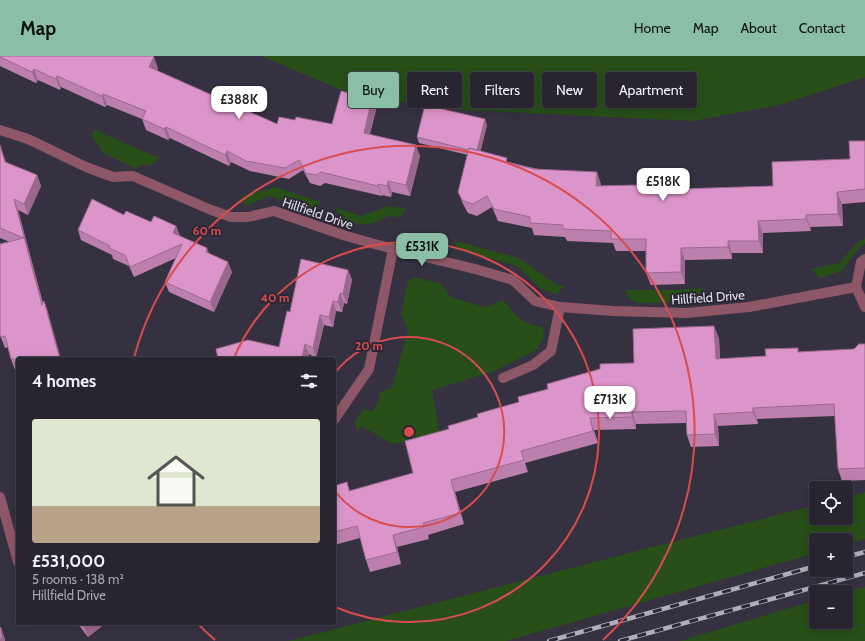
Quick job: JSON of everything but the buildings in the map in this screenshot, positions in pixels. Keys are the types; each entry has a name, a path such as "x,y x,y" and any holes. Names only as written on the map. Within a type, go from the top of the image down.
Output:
{"street":[{"name":"Hillfield Drive","path":"0,130 28,139 86,167 113,177 133,176 231,217 248,217 274,211 346,236 514,280 536,301 560,307 613,311 687,313 749,307 856,287"},
{"path":"336,417 369,368 393,249"},
{"path":"865,259 861,262 856,287 865,307"},
{"path":"503,378 533,365 551,352 560,307"},
{"path":"0,497 15,543"}],"green space":[{"path":"261,56 865,56 865,77 779,105 693,121 441,108 462,108 462,72 407,72 407,103 399,102 399,72 348,72 348,93"},
{"path":"93,130 159,158 150,166 145,164 134,168 103,153 98,144 92,139"},
{"path":"275,187 321,202 309,210 270,196 245,206 242,196"},
{"path":"388,206 406,209 400,217 389,216 373,223 362,225 341,219 335,207 361,216"},
{"path":"865,237 865,243 841,271 820,278 811,269 839,263 856,244"},
{"path":"455,241 519,258 557,285 565,286 556,294 540,288 517,266 458,250"},
{"path":"415,277 442,284 450,297 485,307 503,300 512,311 524,321 544,328 543,339 536,350 492,372 432,390 440,436 392,444 362,426 357,431 355,422 364,408 372,412 378,403 380,392 392,388 408,330 401,314 408,280"},
{"path":"703,288 697,300 692,302 639,303 630,300 626,290 676,290"},
{"path":"865,492 865,539 853,543 853,533 809,533 809,555 506,641 288,641 809,507 809,525 853,525 853,495"},
{"path":"865,587 865,641 680,641 809,602 809,629 853,629 853,590"}],"railway":[{"path":"853,555 865,552"},
{"path":"549,641 809,568"},
{"path":"620,641 865,573"}]}
